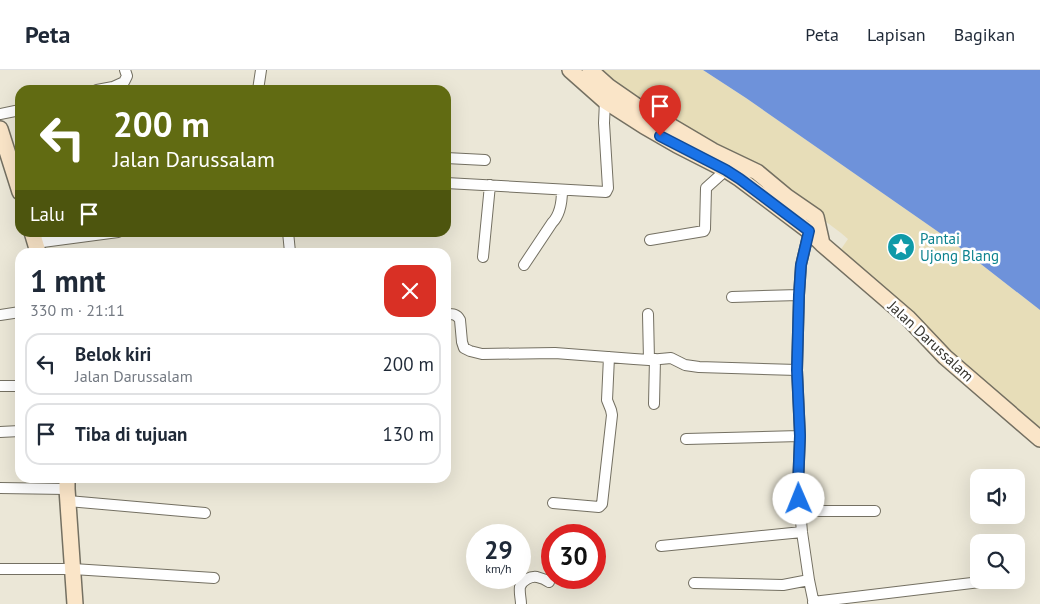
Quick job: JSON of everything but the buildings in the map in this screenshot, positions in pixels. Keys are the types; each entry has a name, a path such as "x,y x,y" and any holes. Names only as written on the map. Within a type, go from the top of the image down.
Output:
{"street":[{"path":"117,85 124,82 125,70"},
{"path":"258,85 260,70"},
{"name":"Jalan Darussalam","path":"570,70 605,101 668,141 726,170 809,231 908,318 946,357 1040,439"},
{"path":"590,70 609,87 635,105 713,151 757,172 816,217 822,244"},
{"path":"451,183 603,192 607,190 605,101"},
{"path":"0,114 15,111"},
{"path":"0,131 15,177"},
{"path":"451,158 485,160"},
{"path":"650,240 704,231 706,188 726,170"},
{"path":"483,256 490,186"},
{"path":"524,265 555,220 562,190"},
{"path":"816,217 809,231 801,265 797,370 800,436 798,486 802,532 814,603 970,583"},
{"path":"35,243 80,237"},
{"path":"732,297 799,295"},
{"path":"0,315 15,313"},
{"path":"451,314 459,317 464,348 482,354 555,353 652,359 671,358 685,365 797,370"},
{"path":"648,314 654,404"},
{"path":"553,503 599,507 602,504 612,415 607,400 609,357"},
{"path":"0,386 15,386"},
{"path":"0,432 15,430"},
{"path":"686,439 800,436"},
{"path":"0,488 67,489 206,513"},
{"path":"67,489 75,604"},
{"path":"800,511 875,510"},
{"path":"661,546 802,532"},
{"path":"0,569 73,569 214,578"},
{"path":"521,604 521,584 531,577 541,578"},
{"path":"694,583 783,585 809,580"}],"sand":[{"name":"Pantai Ujong Blang","path":"599,70 703,70 950,240 1040,310 1040,432 837,255 848,239 841,233 777,185 612,81"}],"water":[{"path":"703,70 1040,70 1040,310 950,240"}],"place":[{"name":"Pantai Ujong Blang","path":"901,247"}],"route":[{"path":"660,136 726,170 809,231 801,265 799,295 797,370 800,436 799,499"}]}
